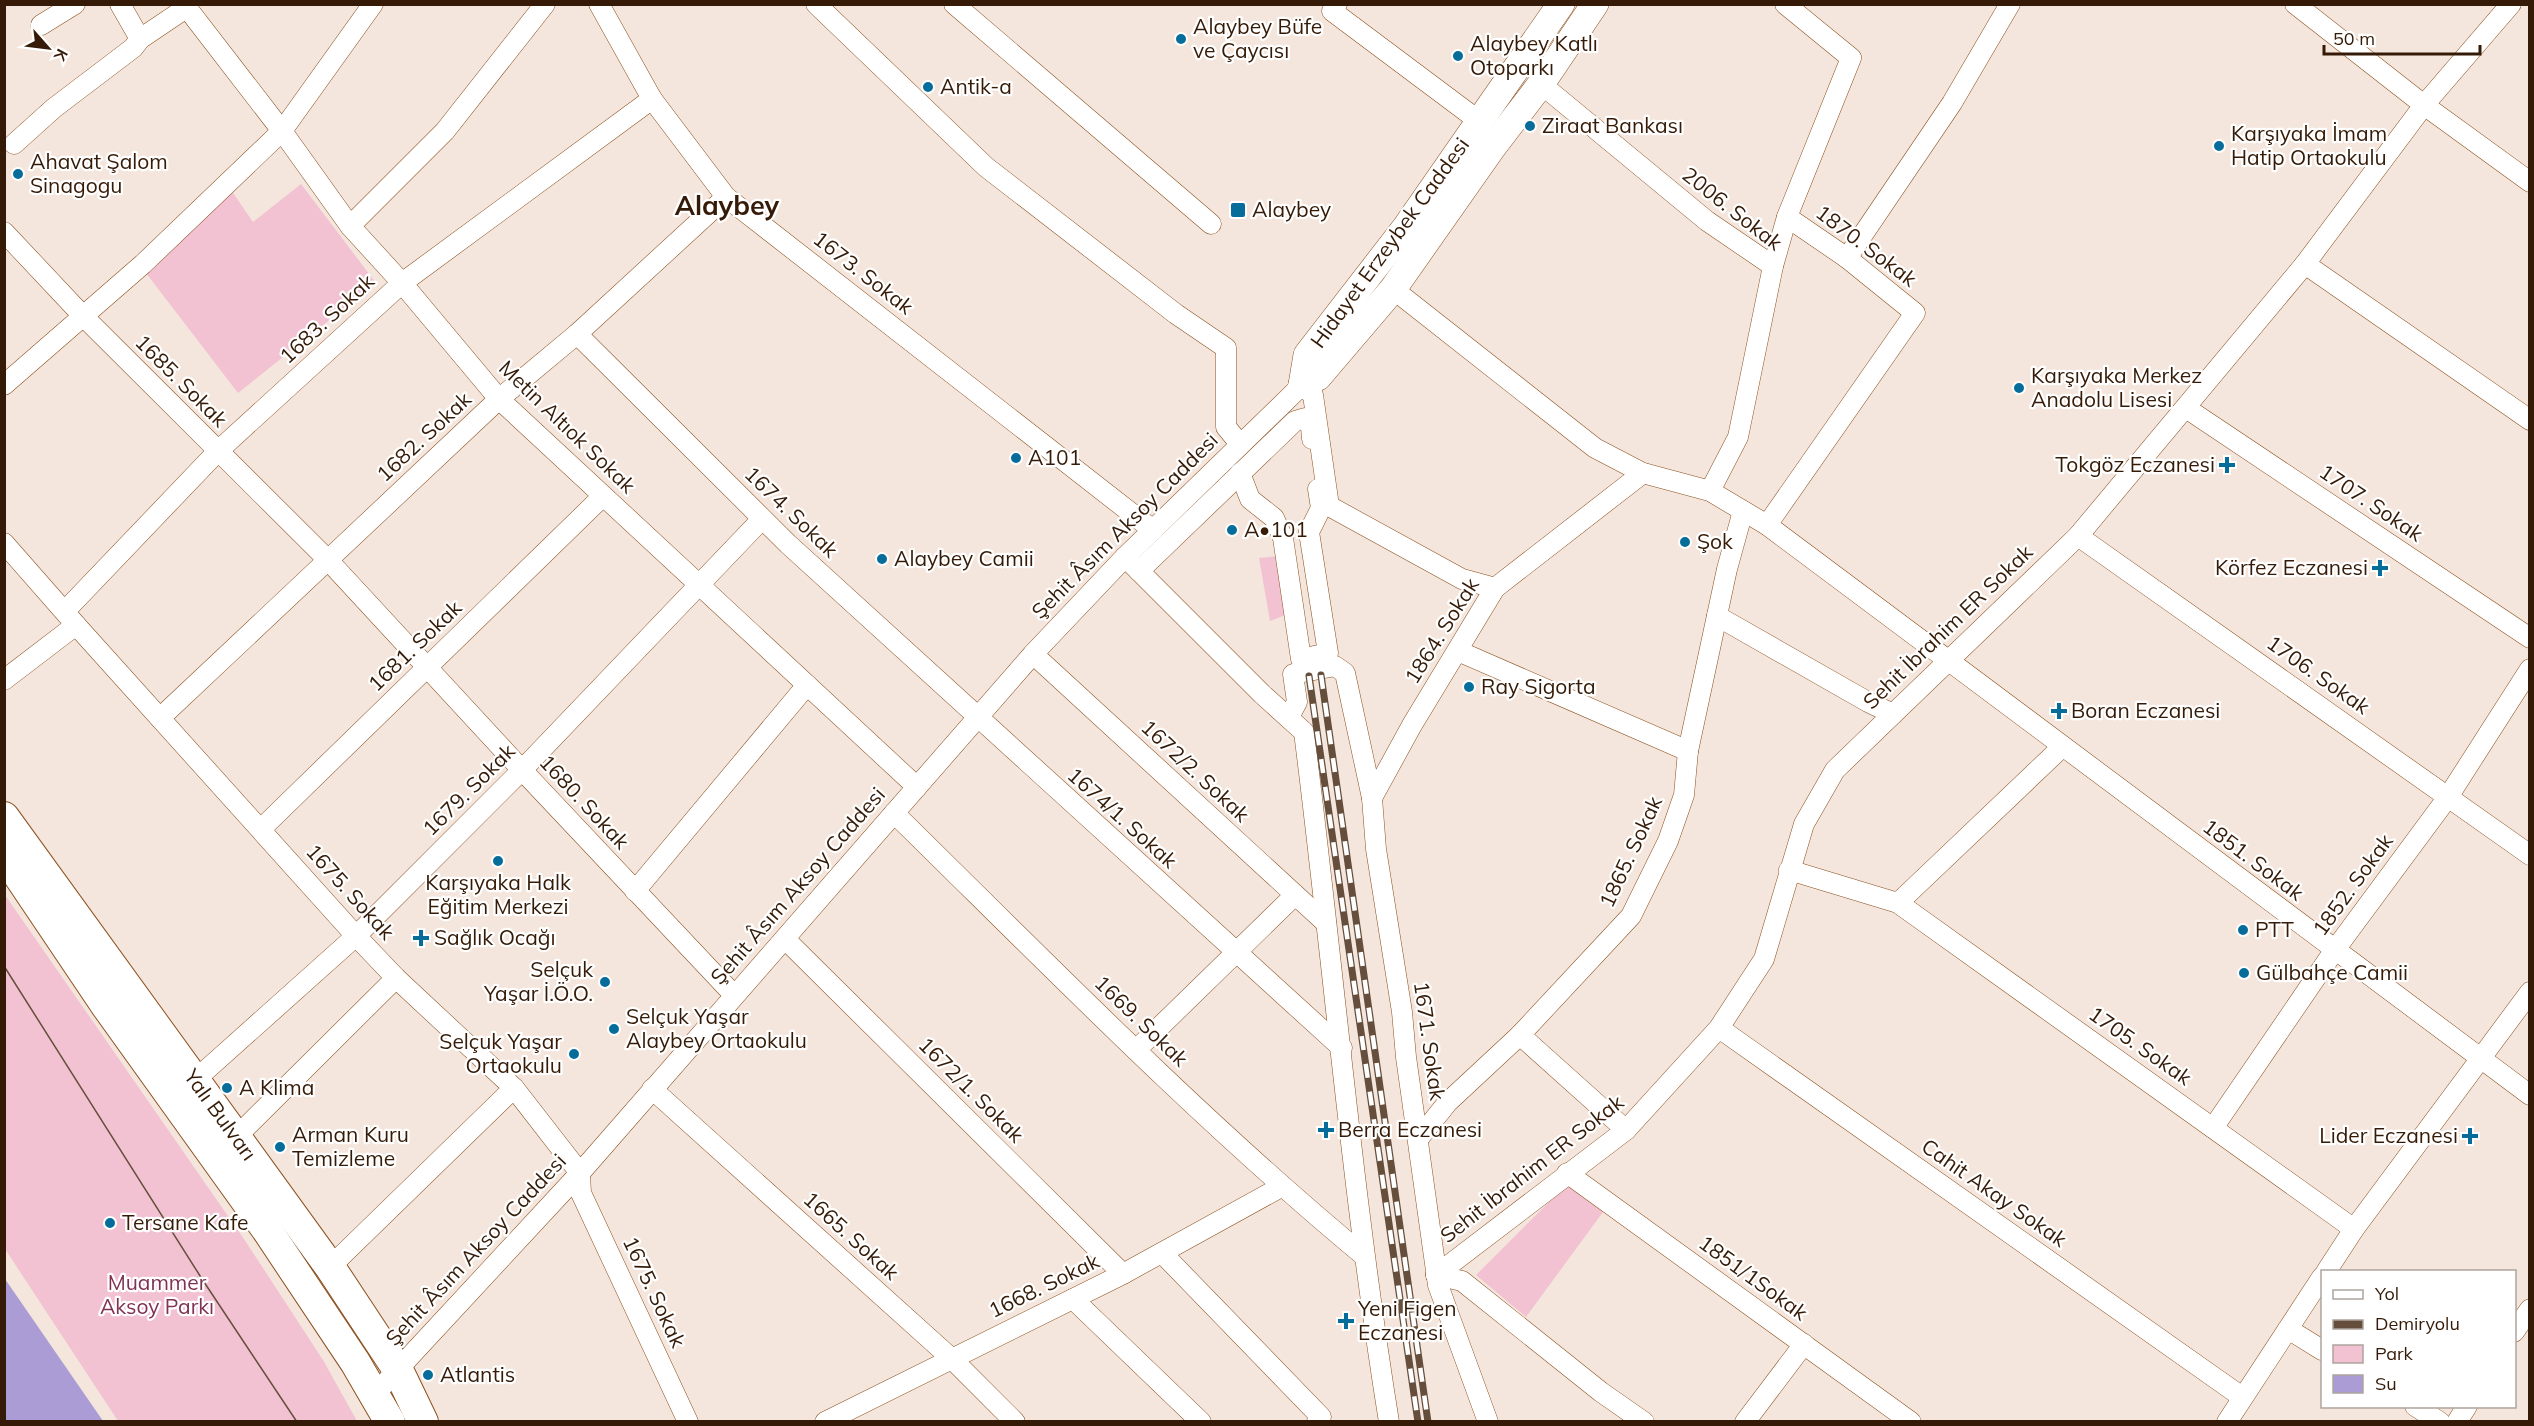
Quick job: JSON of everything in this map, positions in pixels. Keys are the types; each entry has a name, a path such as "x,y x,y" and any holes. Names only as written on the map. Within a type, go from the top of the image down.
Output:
{"main road":[{"name":"Hidayet Erzeybek Caddesi","path":"1302,385 1307,355 1406,228 1561,4"},
{"name":"Hidayet Erzeybek Caddesi","path":"1302,385 1318,376 1393,289 1492,148 1541,84 1595,4"},
{"name":"Yalı Bulvarı","path":"4,817 330,1267 398,1370 423,1422"},
{"name":"Yalı Bulvarı","path":"4,854 106,1007 267,1230 375,1394 390,1422"}],"street":[{"path":"41,25 75,4"},
{"path":"120,4 140,39"},
{"path":"350,226 445,131 544,4"},
{"name":"1673. Sokak","path":"599,4 652,99 726,197 1153,530"},
{"path":"816,4 986,167 1176,314 1226,348 1226,427 1240,444"},
{"path":"954,4 1211,224"},
{"path":"1847,258 1952,104 2010,4"},
{"name":"Sehit İbrahim ER Sokak","path":"1436,1275 1626,1130 1719,1028 1764,959 1803,824 1835,770 2078,536 2305,264 2424,105 2511,4"},
{"path":"14,144 54,108 185,6"},
{"name":"Metin Altıok Sokak","path":"185,6 282,131 350,226 402,283 499,399 917,787"},
{"path":"4,385 143,264 282,131 360,26 366,7"},
{"path":"1331,7 1479,121"},
{"name":"1870. Sokak","path":"1767,525 1915,313 1847,258 1787,217 1851,58 1794,7"},
{"path":"2306,7 2424,105 2529,182"},
{"name":"2006. Sokak","path":"1541,84 1707,221 1773,266 1738,437 1710,491"},
{"name":"1683. Sokak","path":"4,680 70,618 218,452 402,283 652,99"},
{"name":"1682. Sokak","path":"160,718 499,399 577,334 726,197"},
{"path":"1773,266 1787,217"},
{"name":"1685. Sokak","path":"4,232 82,316 328,560"},
{"path":"2305,264 2529,420"},
{"name":"1851. Sokak","path":"1393,289 1594,447 1643,473 1710,491 1767,525 2529,1095"},
{"name":"1674. Sokak","path":"577,334 762,519 977,718"},
{"path":"1302,385 1313,395 1329,506 1462,579 1495,588"},
{"name":"Şehit Âsım Aksoy Caddesi","path":"375,1394 579,1173 1033,654 1125,557 1302,385"},
{"name":"1707. Sokak","path":"2186,408 2529,638"},
{"path":"1139,571 1240,473 1295,421 1305,417 1311,427 1321,508 1309,532 1328,653 1300,659 1283,538 1274,518 1250,498 1240,473"},
{"name":"1864. Sokak","path":"1372,798 1412,725 1495,588 1643,473"},
{"name":"1681. Sokak","path":"261,829 603,496"},
{"name":"1865. Sokak","path":"1419,1138 1448,1102 1520,1035 1631,916 1668,841 1684,795 1688,751 1717,616 1743,511"},
{"name":"1679. Sokak","path":"195,1080 356,936 522,770 762,519"},
{"name":"1706. Sokak","path":"2078,536 2529,855"},
{"name":"1675. Sokak","path":"4,543 356,936 396,978 514,1088 579,1173 581,1193 688,1422"},
{"path":"1125,557 1262,694 1304,732 1342,1048 1363,1255 1389,1422"},
{"name":"1680. Sokak","path":"328,560 734,995"},
{"path":"1717,616 1893,714"},
{"path":"1458,651 1688,751"},
{"name":"1672/2. Sokak","path":"1033,654 1326,923"},
{"name":"1671. Sokak","path":"1289,717 1297,702 1293,674 1335,666 1345,673 1372,798 1376,849 1419,1138 1438,1286 1488,1422"},
{"name":"1852. Sokak","path":"2213,1128 2334,951 2448,797 2529,669"},
{"path":"635,891 807,685"},
{"name":"1674/1. Sokak","path":"977,718 1342,1048"},
{"path":"1898,903 2062,747"},
{"name":"1669. Sokak","path":"894,813 1136,1050 1281,1187 1363,1255"},
{"name":"1705. Sokak","path":"1789,870 1898,903 2354,1229"},
{"path":"1136,1050 1295,895"},
{"name":"1672/1. Sokak","path":"785,939 1123,1274"},
{"path":"236,1137 396,978"},
{"path":"2327,1270 2354,1229 2529,992"},
{"name":"Cahit Akay Sokak","path":"1719,1028 2242,1397"},
{"path":"1520,1035 1626,1130"},
{"path":"330,1267 514,1088"},
{"name":"1665. Sokak","path":"652,1089 952,1359 1015,1422"},
{"name":"1851/1Sokak","path":"1567,1173 1911,1422"},
{"name":"1668. Sokak","path":"825,1422 1123,1274 1281,1187"},
{"path":"1162,1252 1322,1417 1317,1422"},
{"path":"1436,1275 1462,1281 1601,1392 1644,1422"},
{"path":"2227,1422 2321,1279"},
{"path":"1073,1299 1201,1422"},
{"path":"2516,1329 2529,1309"},
{"path":"2288,1329 2321,1349"},
{"path":"1745,1422 1803,1344"},
{"path":"2417,1408 2440,1422"},
{"path":"2457,1422 2466,1408"}],"green space":[{"path":"301,184 376,283 238,393 146,273 231,190 253,222"},
{"path":"1278,556 1291,613 1270,621 1259,558"},
{"name":"Muammer Aksoy Parkı","path":"5,895 246,1242 323,1360 357,1421 118,1421 5,1249"},
{"path":"1567,1184 1603,1212 1526,1317 1476,1275"}],"water":[{"path":"5,1279 103,1421 5,1421"}],"tram line":[{"path":"4,966 202,1279 297,1422"}],"railway":[{"path":"1321,675 1428,1422"},
{"path":"1309,676 1418,1422"}],"place":[{"name":"Alaybey Büfe ve Çaycısı","path":"1181,39"},
{"name":"Alaybey Katlı Otoparkı","path":"1458,56"},
{"name":"Antik-a","path":"928,87"},
{"name":"Ziraat Bankası","path":"1530,126"},
{"name":"Karşıyaka İmam Hatip Ortaokulu","path":"2219,146"},
{"name":"Ahavat Şalom Sinagogu","path":"18,174"},
{"name":"Alaybey","path":"1238,210"},
{"name":"Karşıyaka Merkez Anadolu Lisesi","path":"2019,388"},
{"name":"A101","path":"1016,458"},
{"name":"Tokgöz Eczanesi","path":"2227,465"},
{"name":"A•101","path":"1232,530"},
{"name":"Şok","path":"1685,542"},
{"name":"Alaybey Camii","path":"882,559"},
{"name":"Körfez Eczanesi","path":"2380,568"},
{"name":"Ray Sigorta","path":"1469,687"},
{"name":"Boran Eczanesi","path":"2059,711"},
{"name":"Karşıyaka Halk Eğitim Merkezi","path":"498,861"},
{"name":"PTT","path":"2243,930"},
{"name":"Sağlık Ocağı","path":"421,938"},
{"name":"Gülbahçe Camii","path":"2244,973"},
{"name":"Selçuk Yaşar İ.Ö.O.","path":"605,982"},
{"name":"Selçuk Yaşar Alaybey Ortaokulu","path":"614,1029"},
{"name":"Selçuk Yaşar Ortaokulu","path":"574,1054"},
{"name":"A Klima","path":"227,1088"},
{"name":"Berra Eczanesi","path":"1326,1130"},
{"name":"Lider Eczanesi","path":"2470,1136"},
{"name":"Arman Kuru Temizleme","path":"280,1147"},
{"name":"Tersane Kafe","path":"110,1223"},
{"name":"Yeni Figen Eczanesi","path":"1346,1321"},
{"name":"Atlantis","path":"428,1375"}],"district":[{"name":"Alaybey","path":"727,206"}]}
